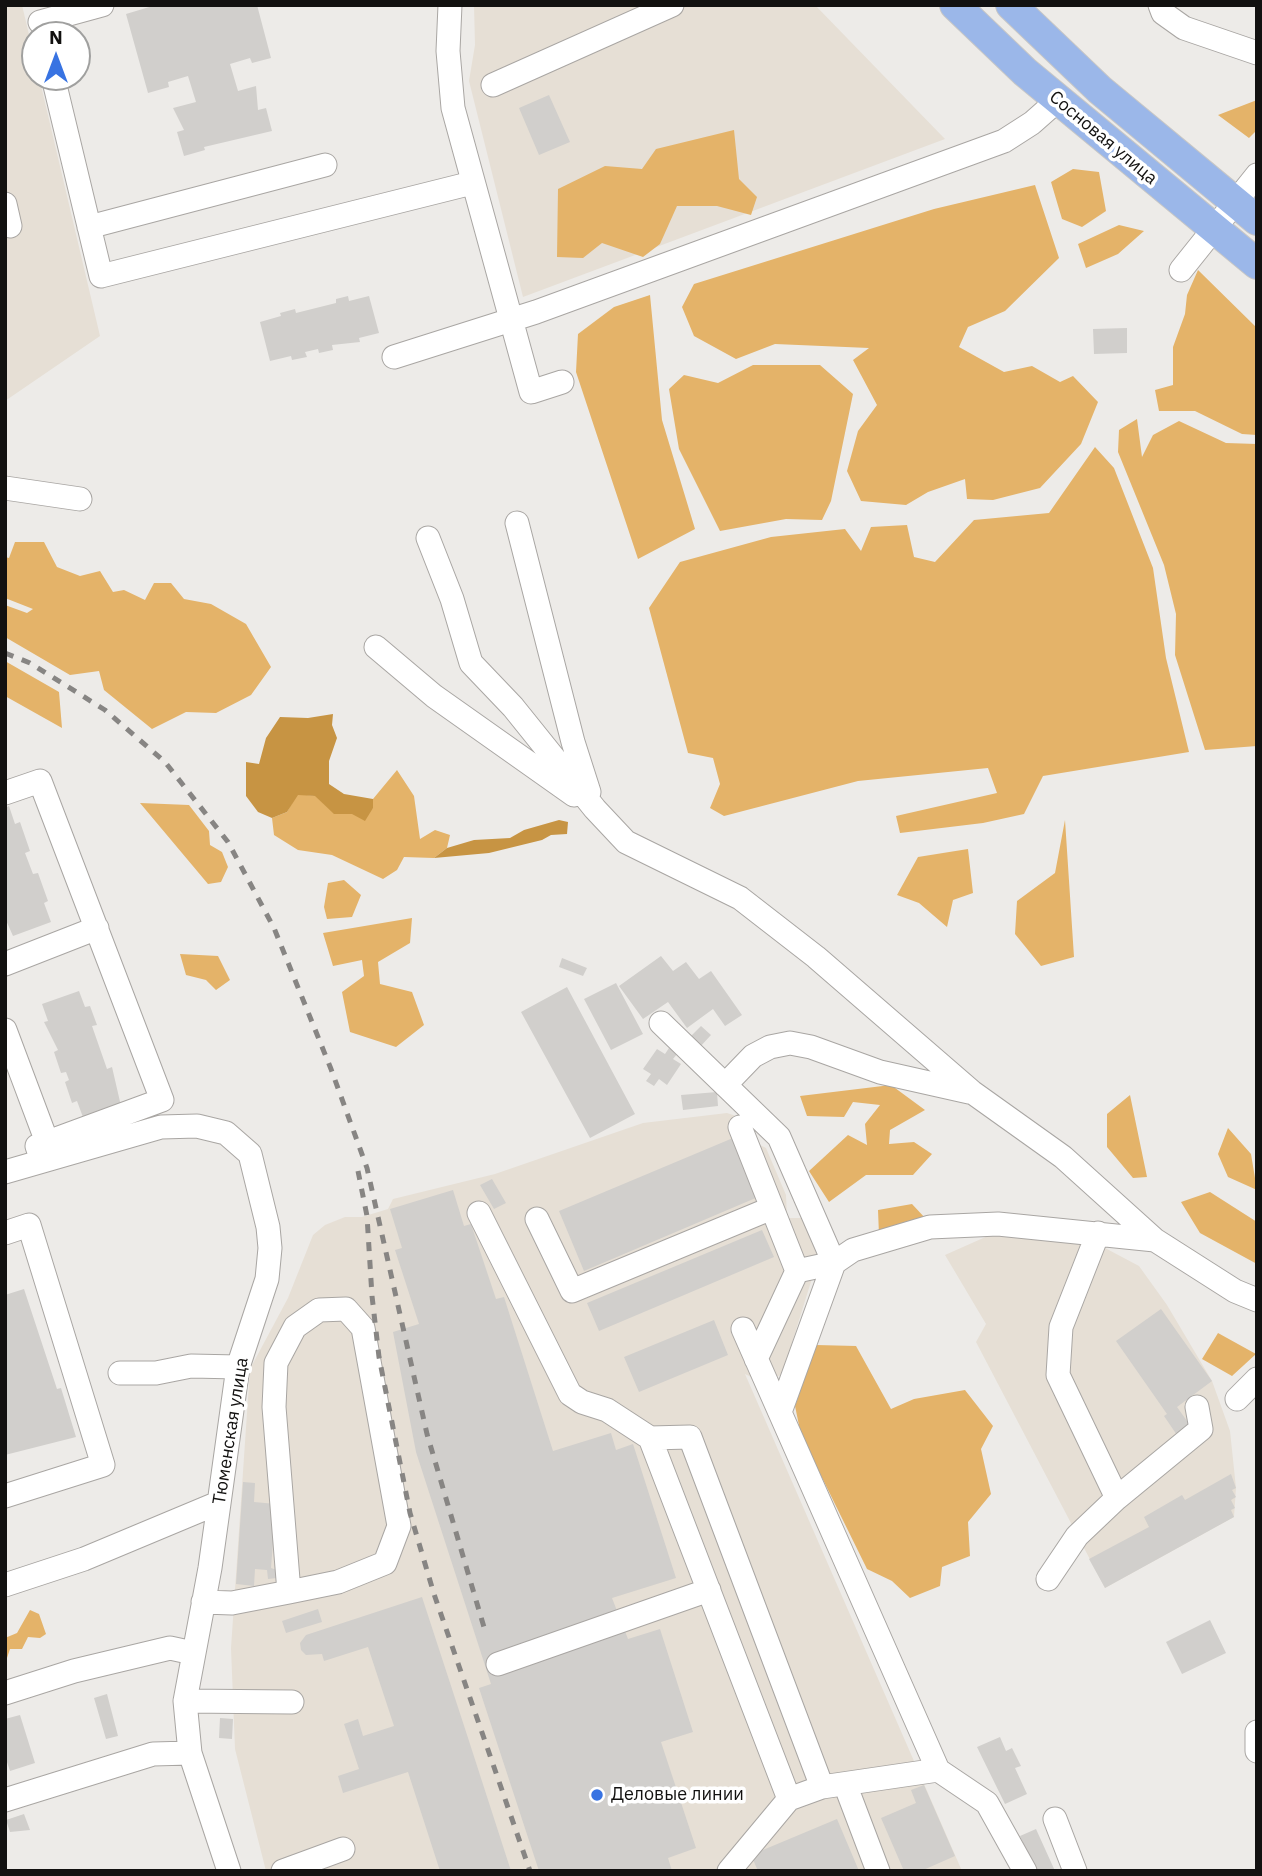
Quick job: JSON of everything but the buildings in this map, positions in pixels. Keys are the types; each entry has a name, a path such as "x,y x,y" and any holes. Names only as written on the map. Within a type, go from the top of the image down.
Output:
{"main road":[{"name":"Сосновая улица","path":"955,5 1058,100 1257,264"},
{"name":"Сосновая улица","path":"1011,5 1100,90 1246,212"}],"street":[{"path":"39,21 102,5"},
{"path":"450,5 448,51 453,108 531,392 562,382"},
{"path":"493,85 672,5"},
{"path":"1160,5 1163,13 1184,28 1257,53"},
{"path":"56,91 101,276 472,183"},
{"path":"394,357 511,320 1004,141 1032,123 1058,100"},
{"path":"89,228 325,165"},
{"path":"1181,270 1214,230 1246,212 1257,175"},
{"path":"5,204 10,226"},
{"path":"5,488 80,499"},
{"path":"517,523 573,742 595,808"},
{"path":"428,538 452,599 471,663 513,707 626,842 740,898 816,957 972,1092 1063,1157 1155,1240 1235,1291 1257,1300"},
{"path":"376,646 434,696 595,808"},
{"path":"5,793 40,781 162,1100 45,1151 5,1030"},
{"path":"5,964 97,928"},
{"path":"661,1023 779,1137 834,1263 780,1412"},
{"path":"725,1085 753,1056 769,1047 790,1043 811,1046 880,1072 972,1092"},
{"name":"Тюменская улица","path":"10,1170 45,1151 161,1127 197,1126 226,1133 250,1154 270,1248 267,1279 238,1367 184,1701 190,1753 229,1871"},
{"path":"740,1127 797,1270 756,1359"},
{"path":"537,1219 572,1291 772,1208"},
{"path":"479,1213 570,1394 582,1402 607,1410 650,1438 690,1437 834,1785 878,1871"},
{"path":"797,1270 834,1263 853,1250 930,1227 998,1224 1155,1240"},
{"path":"5,1233 29,1225 103,1465 5,1496"},
{"path":"1098,1233 1061,1327 1058,1375 1117,1498"},
{"path":"202,1602 232,1603 289,1592 338,1582 384,1563 399,1526 363,1328 346,1309 319,1310 295,1327 276,1363 274,1408 289,1592"},
{"path":"743,1329 939,1770 987,1803 1025,1871"},
{"path":"120,1373 156,1373 191,1366 238,1367"},
{"path":"1237,1399 1257,1379"},
{"path":"1048,1578 1077,1536 1117,1498 1201,1429 1197,1407"},
{"path":"650,1438 789,1799"},
{"path":"5,1585 84,1559 218,1503"},
{"path":"498,1664 709,1590"},
{"path":"5,1693 74,1671 170,1648 193,1653"},
{"path":"184,1701 292,1702"},
{"path":"1257,1732 1257,1751"},
{"path":"5,1800 153,1754 190,1753"},
{"path":"729,1871 789,1799 834,1785 939,1770"},
{"path":"1055,1819 1075,1871"},
{"path":"283,1871 343,1849"}],"shaded area":[{"path":"5,5 22,5 26,21 21,21 21,91 42,91 100,336 5,401"},
{"path":"474,5 815,5 945,139 523,297 469,81 475,45"},
{"path":"1257,100 1257,130 1249,138 1218,115"},
{"path":"734,130 739,179 757,197 751,215 717,206 677,206 660,244 643,257 602,243 583,258 557,257 558,189 605,166 642,169 656,149"},
{"path":"1073,169 1099,172 1106,211 1082,227 1062,219 1051,182"},
{"path":"1035,185 1059,258 1005,311 968,327 959,347 1004,372 1032,366 1060,382 1073,376 1098,402 1081,444 1040,488 993,500 967,499 965,479 928,492 906,505 861,501 847,471 858,431 877,405 853,360 869,348 775,344 736,359 694,336 682,307 694,284 934,209"},
{"path":"1119,225 1144,231 1118,254 1086,268 1078,244"},
{"path":"1198,270 1257,328 1257,435 1242,434 1195,411 1159,411 1155,390 1173,385 1173,347 1185,314 1187,295"},
{"path":"650,295 662,420 695,529 638,559 576,372 578,334 614,307"},
{"path":"753,365 820,365 853,394 831,501 822,520 786,519 720,531 679,449 669,389 684,375 718,383"},
{"path":"1137,419 1142,457 1153,435 1179,421 1226,443 1257,444 1257,746 1205,750 1175,655 1176,614 1164,565 1118,452 1119,430"},
{"path":"1095,447 1114,468 1153,568 1166,658 1189,752 1043,776 1024,814 983,823 900,833 896,816 997,793 988,768 858,781 724,816 710,808 720,784 713,758 688,753 649,608 680,562 771,537 845,529 861,551 871,527 907,525 914,557 935,562 974,520 1049,513"},
{"path":"15,542 44,542 57,567 80,576 100,571 113,592 124,590 145,600 154,583 171,583 184,599 211,604 246,624 271,667 251,695 216,713 186,712 152,729 104,690 99,671 70,675 5,637 5,605 27,613 33,609 5,598 5,557 9,558"},
{"path":"5,661 59,692 62,728 5,696"},
{"path":"333,714 332,725 337,738 329,761 329,784 344,794 373,799 373,808 365,821 352,814 334,814 315,796 298,795 287,812 272,818 258,812 246,796 246,762 259,764 266,738 280,717 308,718"},
{"path":"397,770 414,796 420,839 435,830 450,835 447,848 434,858 404,857 397,870 383,879 332,855 298,850 274,835 272,818 287,812 297,794 316,796 334,813 352,814 373,808 373,799"},
{"path":"140,803 189,805 209,831 210,845 222,852 228,867 221,882 208,884"},
{"path":"559,820 568,822 567,834 551,835 542,840 489,853 434,858 447,848 474,840 510,838 524,830"},
{"path":"1065,820 1074,957 1041,966 1015,934 1017,901 1055,873"},
{"path":"968,849 973,893 953,900 947,927 919,903 897,895 918,857"},
{"path":"344,880 361,895 352,917 327,919 324,907 328,883"},
{"path":"412,918 410,943 378,962 380,984 412,992 424,1025 396,1047 350,1032 342,992 364,976 362,960 333,966 323,933"},
{"path":"180,954 218,956 230,980 216,990 206,980 186,975"},
{"path":"891,1085 925,1110 890,1130 889,1144 914,1142 932,1154 913,1175 866,1175 829,1202 809,1171 848,1135 867,1145 865,1124 880,1105 853,1102 844,1117 807,1116 800,1096"},
{"path":"1130,1095 1147,1177 1133,1178 1107,1147 1107,1114"},
{"path":"727,1113 739,1117 754,1142 766,1148 786,1195 787,1218 802,1218 819,1245 818,1259 782,1375 759,1381 745,1374 962,1871 266,1871 235,1749 231,1648 250,1369 288,1298 313,1235 325,1225 345,1217 362,1217 388,1209 393,1199 495,1174 643,1123"},
{"path":"1228,1128 1251,1154 1257,1190 1228,1177 1218,1154"},
{"path":"1210,1192 1257,1222 1257,1264 1200,1233 1181,1202"},
{"path":"912,1204 926,1219 879,1235 878,1210"},
{"path":"990,1235 1088,1239 1139,1266 1167,1305 1212,1381 1230,1431 1236,1488 1234,1517 1105,1588 976,1342 986,1324 945,1255"},
{"path":"1218,1333 1256,1354 1232,1376 1202,1359"},
{"path":"816,1345 856,1346 891,1409 914,1399 965,1390 993,1426 981,1449 991,1494 968,1522 970,1556 942,1567 940,1586 910,1598 892,1581 867,1569 801,1435 795,1406"},
{"path":"30,1610 39,1614 46,1634 40,1638 28,1637 22,1649 10,1649 5,1664 5,1638 17,1633"}],"railway":[{"path":"5,653 30,663 105,710 165,762 228,842 274,928 331,1069 367,1168 427,1434 486,1634"},
{"path":"358,1171 367,1216 379,1357 410,1513 434,1594 530,1871"}],"place":[{"name":"Деловые линии","path":"597,1795"}]}
